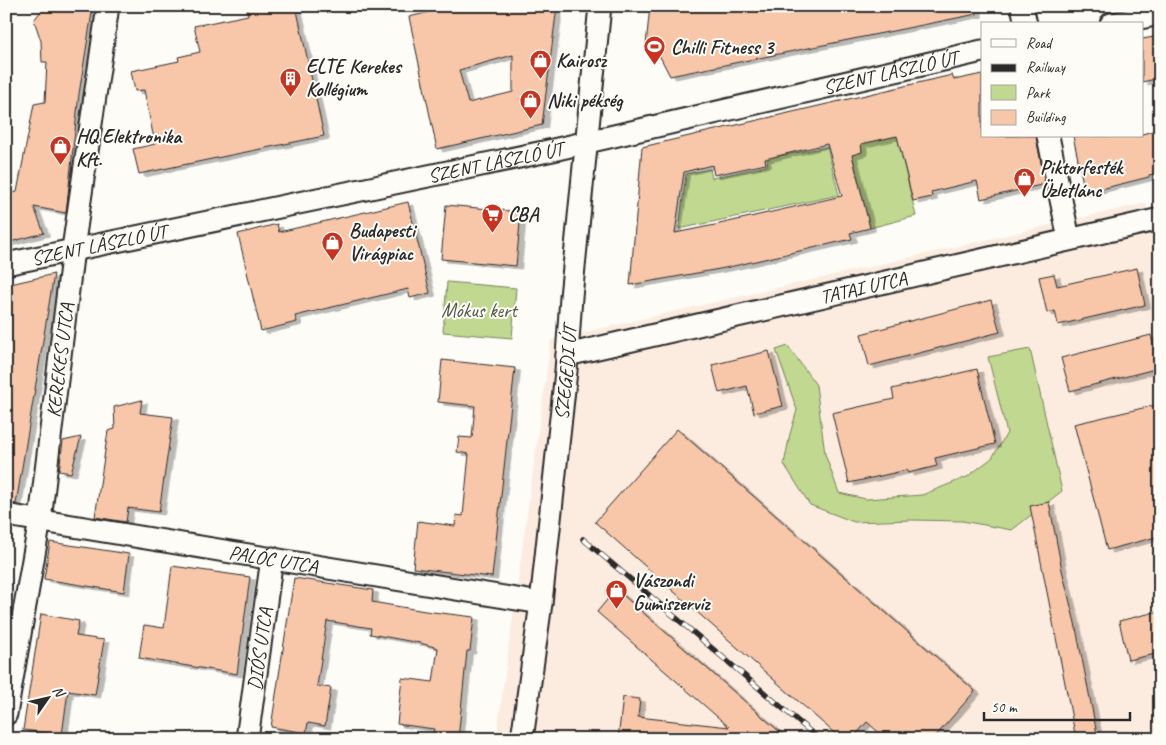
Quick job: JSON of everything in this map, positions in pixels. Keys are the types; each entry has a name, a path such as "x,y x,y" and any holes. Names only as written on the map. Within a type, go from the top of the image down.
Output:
{"street":[{"name":"KEREKES UTCA","path":"6,714 40,520 73,249 108,6"},
{"name":"SZEGEDI ÚT","path":"522,739 541,603 567,356 571,297 600,6"},
{"path":"1022,6 1026,22"},
{"path":"1121,22 1160,14"},
{"name":"SZENT LÁSZLÓ ÚT","path":"6,264 586,143 981,50"},
{"path":"1048,138 1069,240"},
{"name":"TATAI UTCA","path":"567,356 1160,219"},
{"name":"PALÓC UTCA","path":"6,515 541,603"},
{"name":"DIÓS UTCA","path":"247,739 272,558"}],"shaded area":[{"path":"1146,203 1160,256 1160,739 496,739 551,340"}],"green space":[{"path":"897,136 916,216 870,228 852,154 862,152 861,144"},
{"path":"827,147 839,195 679,229 686,174 710,169 712,178 767,166 768,158"},
{"name":"Mókus kert","path":"447,282 516,288 512,338 443,332"},
{"path":"788,346 816,385 825,454 839,493 866,499 922,495 967,477 992,458 1007,433 988,357 1030,349 1062,491 1012,530 962,521 854,522 810,505 784,464 797,410 776,350"}],"building":[{"path":"45,6 93,6 79,94 66,213 34,207 44,233 6,243 6,194 17,192 34,104 45,102 47,62 42,62 41,41 34,20"},
{"path":"246,6 296,6 324,136 139,174 133,149 155,144 144,90 135,91 131,71 179,61 178,57 200,52 194,26 248,15"},
{"path":"462,6 557,6 542,125 437,149 409,17 446,8 447,10","holes":["513,55 513,92 468,103 459,70"]},
{"path":"650,6 976,6 977,14 670,76 654,45 646,45"},
{"path":"1160,36 1160,78 1144,82 1144,39"},
{"path":"981,74 981,138 1036,138 1045,184 981,199 977,181 931,192 932,197 913,201 897,136 861,144 862,152 852,155 870,228 850,233 852,239 725,268 630,285 642,147 952,75 954,80","holes":["827,144 842,196 675,233 684,172 712,165 714,175 766,164 765,159"]},
{"path":"1160,129 1160,173 1085,193 1073,138 1144,138 1144,133"},
{"name":"Budapesti Virágpiac","path":"408,202 430,293 410,298 408,289 295,316 297,322 261,331 238,234 277,224 279,232"},
{"path":"446,205 521,212 516,266 441,259"},
{"path":"1137,268 1145,305 1058,325 1055,311 1047,313 1039,277 1054,274 1057,286"},
{"path":"54,274 16,504 6,503 6,285"},
{"path":"991,300 1000,332 869,366 861,334"},
{"path":"1151,335 1159,368 1070,391 1061,358"},
{"path":"769,351 783,406 754,413 747,386 719,393 712,365"},
{"path":"442,360 515,368 492,577 413,568 418,521 455,526 456,515 463,516 469,454 457,452 459,437 472,438 475,406 438,402"},
{"path":"977,369 995,444 935,458 937,466 908,473 907,470 849,483 832,413 894,399 892,389"},
{"path":"142,400 140,413 173,417 159,512 128,508 126,522 95,517 108,431 115,429 114,407"},
{"path":"1160,404 1160,536 1107,550 1074,424"},
{"path":"677,429 975,691 933,739 886,739 867,722 852,739 841,739 595,522"},
{"path":"81,437 71,473 59,471 63,441"},
{"path":"1049,502 1098,739 1076,739 1030,506"},
{"path":"50,542 129,554 124,592 44,579"},
{"path":"172,566 250,577 237,674 139,658 144,625 164,628"},
{"path":"294,578 373,590 372,602 474,617 470,651 467,651 458,739 432,739 434,729 397,724 402,678 433,682 438,648 370,634 371,628 327,621 317,686 331,688 325,726 308,723 306,733 271,727"},
{"path":"616,589 788,739 742,739 737,734 737,739 618,739 623,697 640,699 638,717 729,727 597,612"},
{"path":"1160,611 1160,653 1128,660 1119,621"},
{"path":"41,614 79,621 76,636 104,640 95,695 68,691 62,735 23,730"}],"railway":[{"path":"583,539 819,739"}],"place":[{"name":"Chilli Fitness 3","path":"655,66"},
{"name":"Kairosz","path":"540,79"},
{"name":"ELTE Kerekes Kollégium","path":"290,97"},
{"name":"Niki pékség","path":"531,119"},
{"name":"HQ Elektronika Kft.","path":"60,166"},
{"name":"Piktorfesték Üzletlánc","path":"1024,197"},
{"name":"CBA","path":"492,233"},
{"name":"Budapesti Virágpiac","path":"333,261"},
{"name":"Vászondi Gumiszerviz","path":"617,610"}]}
